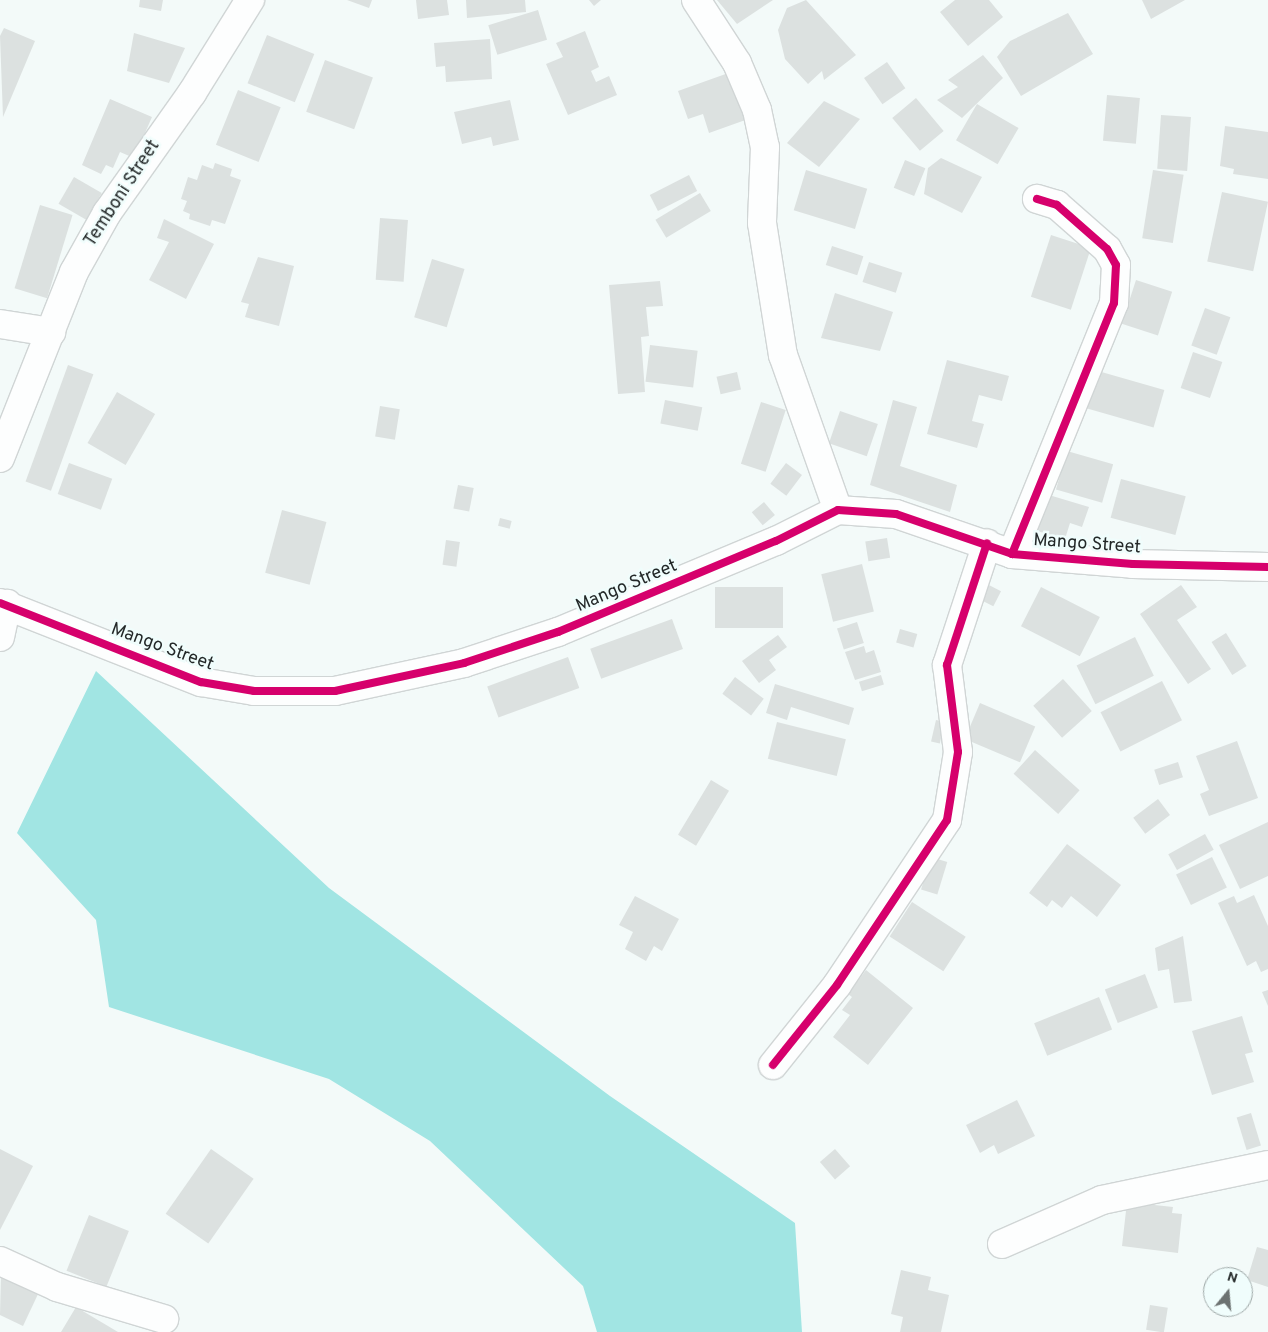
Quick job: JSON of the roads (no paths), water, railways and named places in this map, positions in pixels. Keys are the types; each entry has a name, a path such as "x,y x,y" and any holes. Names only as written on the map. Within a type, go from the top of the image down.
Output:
{"street":[{"name":"Temboni Street","path":"0,458 74,272 107,213 192,93 250,0"},
{"path":"696,0 737,63 757,110 765,147 762,223 783,355 838,510"},
{"path":"1012,554 1114,303 1116,265 1107,249 1057,205 1038,198"},
{"path":"0,324 51,332"},
{"name":"Mango Street","path":"3,604 201,682 254,691 335,691 464,663 558,632 776,541 838,510 896,514 987,543 1012,554 1133,564 1268,567"},
{"path":"773,1065 837,985 947,820 958,752 947,665 987,543"},
{"path":"0,637 3,604"},
{"path":"1002,1244 1102,1200 1268,1165"},
{"path":"0,1261 57,1287 164,1319"}],"water":[{"path":"96,671 329,888 610,1096 795,1223 802,1332 597,1332 583,1286 430,1141 329,1079 109,1007 96,920 17,833"}]}
